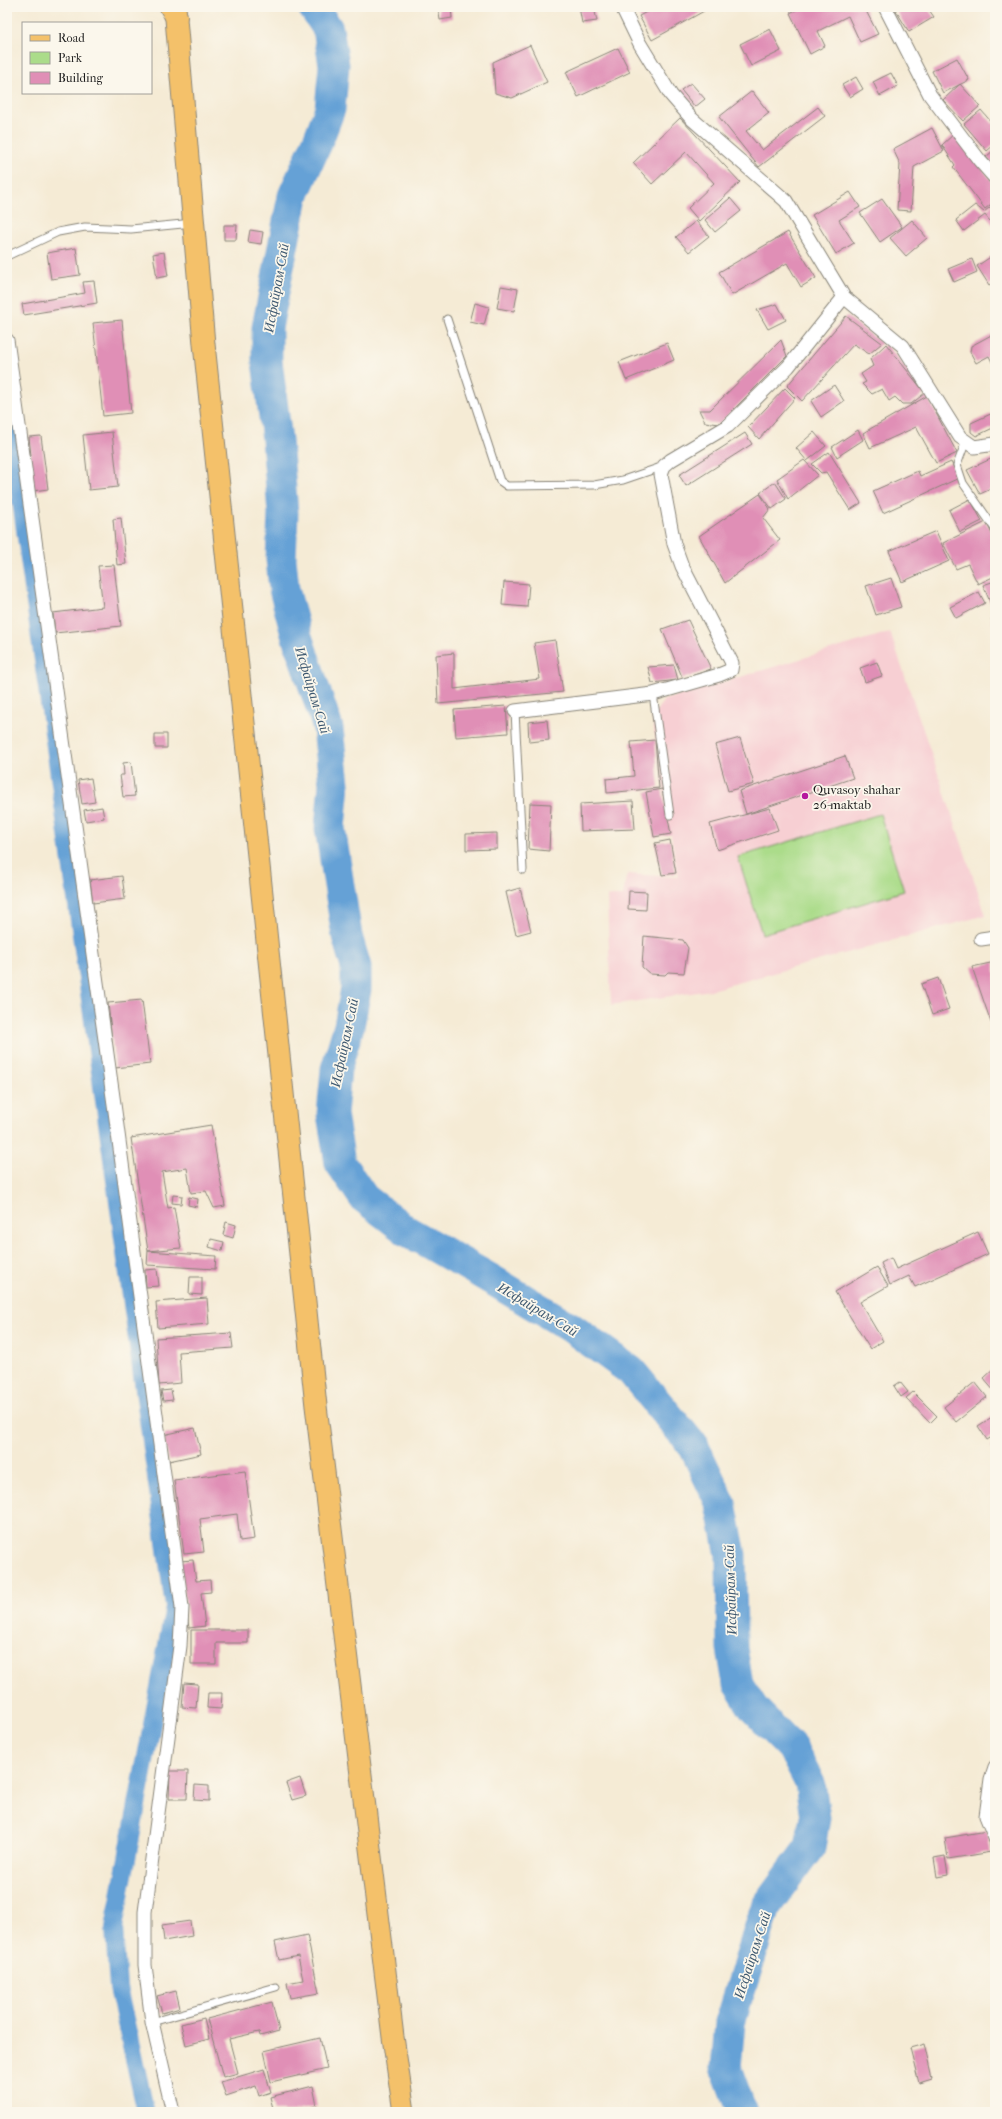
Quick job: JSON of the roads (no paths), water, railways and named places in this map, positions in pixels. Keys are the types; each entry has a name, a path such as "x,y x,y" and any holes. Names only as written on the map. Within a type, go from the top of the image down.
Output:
{"main road":[{"path":"174,10 205,352 316,1406 391,2021 404,2112"}],"street":[{"path":"622,7 640,44 671,95 692,119 786,201 844,297 903,346 960,437 974,447 995,444"},
{"path":"885,7 930,95 980,161 995,178"},
{"path":"515,711 653,694 719,675 731,670 732,663 682,566 674,544 661,474 664,466 728,426 788,368 844,297"},
{"path":"7,340 114,1104 182,1607 180,1646 145,1912 144,1966 152,2022 173,2112"},
{"path":"981,939 995,937"},
{"path":"995,1767 991,1778 986,1816 995,1838"}],"lane":[{"path":"7,256 58,232 85,228 131,229 194,223"},
{"path":"447,319 500,481 506,486 594,485 623,480 664,466"},
{"path":"966,442 957,465 963,483 995,529"},
{"path":"653,694 670,815"},
{"path":"515,711 524,870"},
{"path":"152,2022 276,1987"}],"waterway":[{"name":"Исфайрам-Сай","path":"313,7 328,29 334,65 330,109 317,143 293,196 267,328 267,361 277,440 283,513 281,559 284,589 296,634 328,728 334,784 330,828 347,936 356,967 356,989 349,1026 336,1069 332,1114 340,1163 364,1198 407,1231 570,1327 631,1371 694,1447 721,1504 731,1555 732,1648 738,1684 754,1709 792,1748 810,1783 815,1818 810,1847 766,1907 730,2023 726,2068 742,2112"},
{"path":"7,400 174,1607 114,1928 118,1988 146,2112"}],"place":[{"name":"Quvasoy shahar 26-maktab","path":"805,796"}]}
